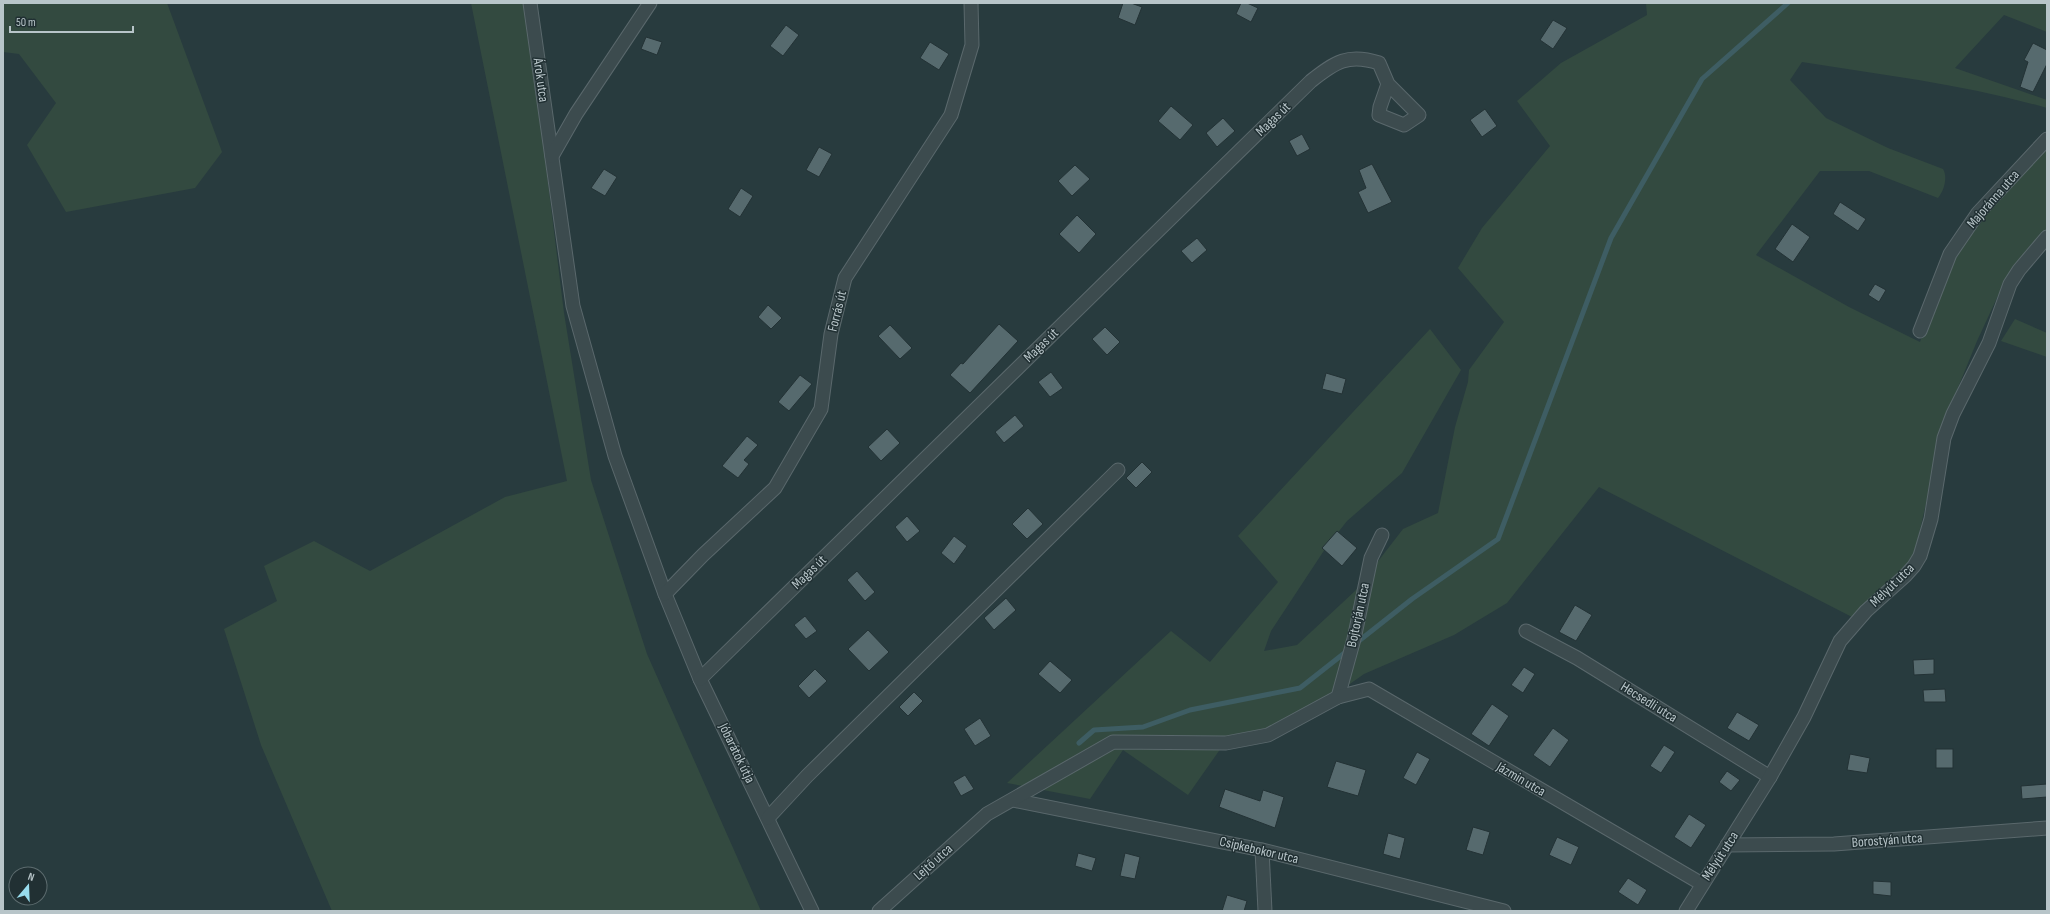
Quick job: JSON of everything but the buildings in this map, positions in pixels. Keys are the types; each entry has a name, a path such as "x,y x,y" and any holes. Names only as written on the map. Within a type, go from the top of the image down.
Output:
{"street":[{"name":"Árok utca","path":"530,3 573,306 615,456 665,594"},
{"path":"552,156 576,114 650,3"},
{"name":"Forrás út","path":"665,594 703,555 775,488 821,409 831,334 845,278 951,115 972,45 971,3"},
{"name":"Magas út","path":"700,679 1311,81 1335,63 1363,58 1379,63 1388,84"},
{"name":"Majoránna utca","path":"1920,331 1950,254 1974,218 2047,139"},
{"name":"Mélyút utca","path":"1686,911 1770,777 1807,711 1840,641 1866,611 1914,566 1920,556 1931,519 1944,438 1953,414 1989,343 2010,284 2019,270 2047,238"},
{"path":"768,818 807,776 1118,470"},
{"name":"Bojtorján utca","path":"1338,697 1354,640 1371,558 1382,535"},
{"name":"Jóbarátok útja","path":"665,594 700,679 812,911"},
{"name":"Hecsedli utca","path":"1526,631 1577,658 1770,777"},
{"name":"Jázmin utca","path":"1013,800 1113,742 1226,743 1268,735 1338,697 1368,690 1702,884"},
{"name":"Lejtő utca","path":"879,911 987,814 1013,800"},
{"name":"Csipkebokor utca","path":"1013,800 1262,850 1504,911"},
{"name":"Borostyán utca","path":"1727,845 1834,844 2047,828"},
{"path":"1262,850 1265,911"}],"green space":[{"path":"3,3 167,3 222,152 195,188 66,212 27,145 56,103 19,54 3,52"},
{"path":"471,3 526,3 564,313 591,480 647,654 761,911 332,911 261,745 224,629 277,601 264,566 314,541 370,571 505,497 567,481"},
{"path":"1646,3 2047,3 2047,32 2004,15 1955,68 2047,100 2047,108 1956,87 1802,62 1790,80 1826,118 1888,148 1943,169 1945,184 1938,198 1869,171 1820,171 1756,255 1849,307 1920,342 1944,271 2011,183 2032,161 2047,150 2047,231 2029,247 2002,287 1977,341 1946,417 1913,560 1852,617 1599,487 1507,603 1454,635 1364,674 1282,732 1221,748 1188,795 1123,750 1090,799 1007,783 1171,631 1210,662 1278,582 1238,536 1430,329 1461,370 1402,473 1347,521 1325,549 1271,631 1264,651 1297,645 1355,591 1403,529 1438,513 1455,427 1468,382 1469,370 1504,322 1458,268 1482,228 1550,146 1517,101 1561,63 1647,15"},
{"path":"2015,319 2047,333 2047,357 2001,341"}],"waterway":[{"path":"1355,644 1412,599 1498,539 1611,238 1702,79 1788,3"},
{"path":"1079,743 1094,730 1143,727 1190,710 1300,688 1347,651"}]}
